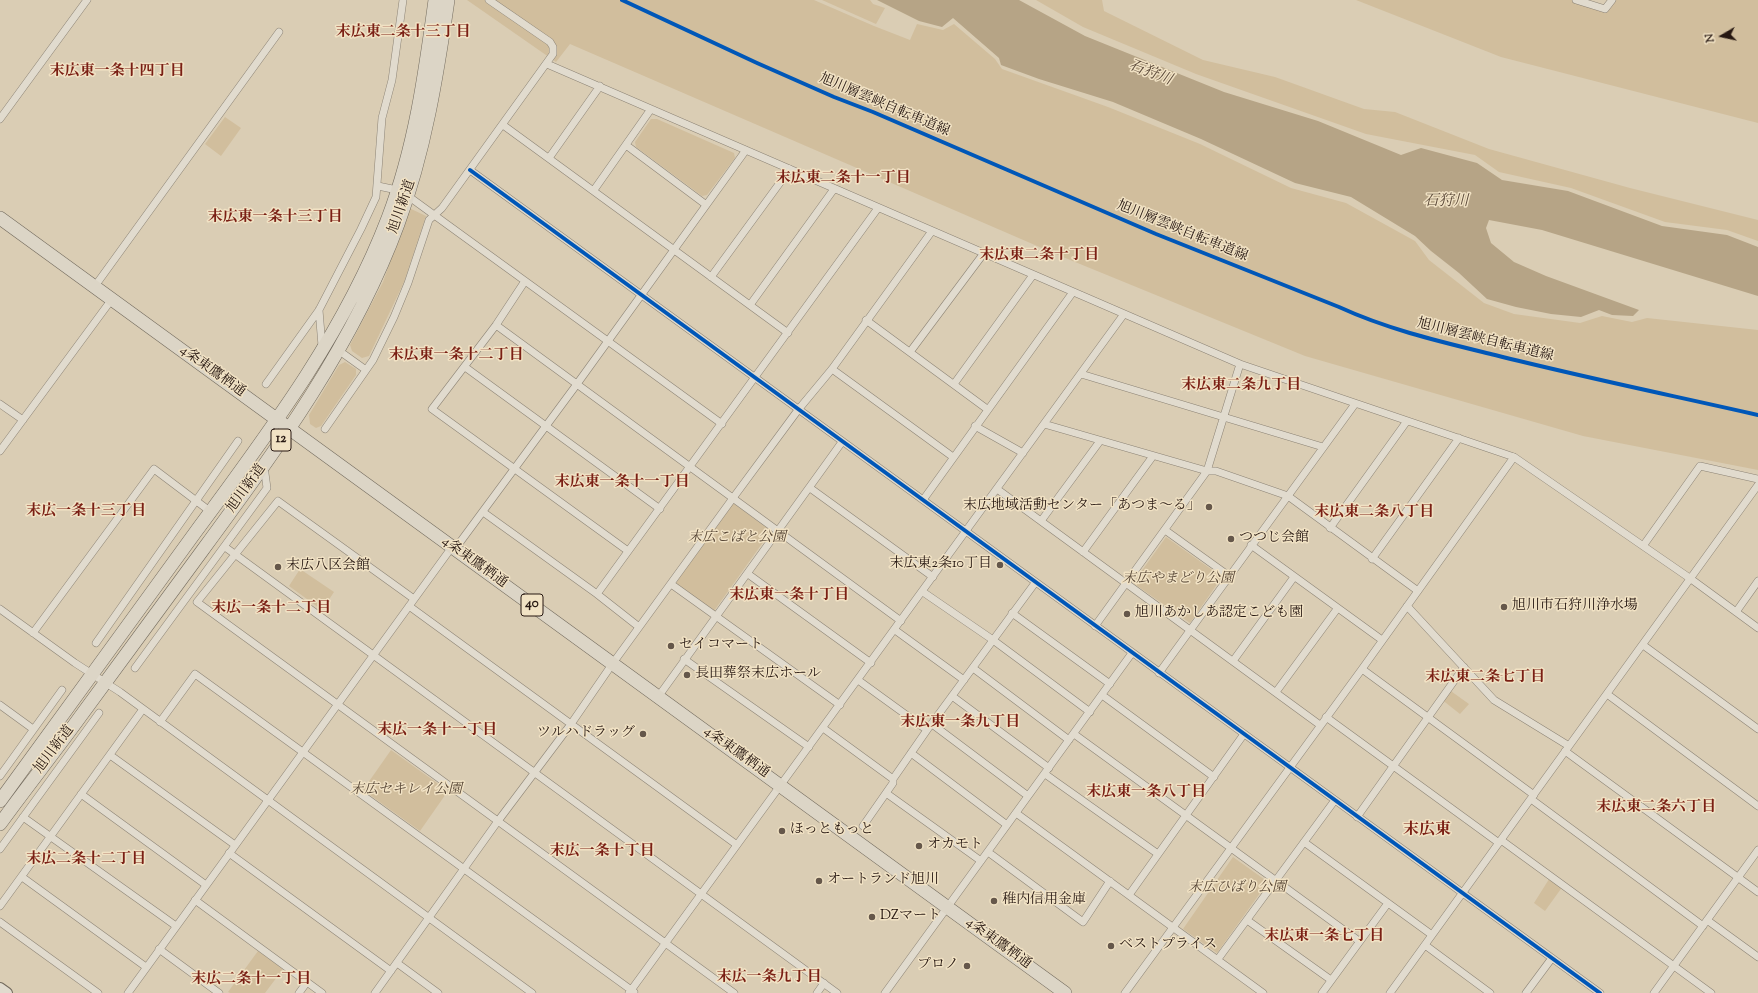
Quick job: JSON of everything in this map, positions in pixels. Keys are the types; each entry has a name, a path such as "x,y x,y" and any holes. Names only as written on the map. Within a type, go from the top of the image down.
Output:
{"highway":[{"name":"旭川新道","path":"0,824 264,466 338,350 371,287 391,243 403,193 425,74 435,0"},
{"name":"旭川新道","path":"0,801 211,512 277,419 323,350 358,287 379,239 403,193 429,118 436,83 448,0"},
{"name":"4条東鷹栖通","path":"0,218 948,907 1064,993"}],"street":[{"path":"0,118 87,0"},
{"path":"266,384 319,310 376,197 382,118 392,80 403,0"},
{"path":"325,429 366,370 394,317 408,283 429,220 442,208 553,54 553,48 550,42 490,0"},
{"path":"1576,0 1605,9 1612,0"},
{"path":"94,286 279,32"},
{"path":"547,64 1240,364 1514,457 1691,578 1758,628"},
{"path":"549,158 600,86"},
{"path":"594,190 652,109"},
{"path":"503,124 788,333"},
{"path":"626,146 705,204"},
{"path":"128,993 414,599 483,512 675,249 705,204 746,150"},
{"path":"711,277 790,169"},
{"path":"470,170 1035,583 1600,993"},
{"path":"378,186 403,193 435,214 722,424"},
{"path":"750,305 834,189"},
{"path":"597,594 878,208"},
{"path":"375,993 733,498 798,410 832,369 866,320 932,231"},
{"path":"910,352 984,253"},
{"path":"954,384 1033,275"},
{"path":"525,281 465,367 432,409 628,551"},
{"path":"923,500 987,409 1073,292"},
{"path":"0,452 112,299"},
{"path":"319,310 323,350"},
{"path":"160,722 194,674 632,992 666,943 902,621 1124,314"},
{"path":"866,320 987,409"},
{"path":"496,324 902,621"},
{"path":"338,350 366,370"},
{"path":"1096,626 1207,471 1240,364"},
{"path":"465,367 545,427 660,509"},
{"path":"832,369 953,457"},
{"path":"1081,374 1324,447"},
{"path":"0,404 23,420"},
{"path":"1159,673 1355,404"},
{"path":"1330,528 1407,421"},
{"path":"1044,424 1207,471 1216,471 1288,496 1372,559 1418,591"},
{"path":"975,426 1023,453"},
{"path":"1372,559 1459,438"},
{"path":"1041,521 1100,440"},
{"path":"96,643 238,441"},
{"path":"658,697 842,442"},
{"path":"1083,552 1153,456"},
{"path":"1125,993 1362,669 1514,457"},
{"path":"135,668 267,488 264,466"},
{"path":"1643,546 1700,466 1758,479"},
{"path":"33,632 154,469 211,512"},
{"path":"1390,993 1758,485"},
{"path":"810,488 933,577"},
{"path":"997,489 1320,725"},
{"path":"414,599 278,501 197,602 734,993"},
{"path":"483,512 597,594 639,627"},
{"path":"1165,530 1229,576"},
{"path":"1251,546 1382,640"},
{"path":"225,547 837,993"},
{"path":"748,574 870,663"},
{"path":"1233,661 1294,578"},
{"path":"1736,612 1758,581"},
{"path":"863,826 894,783 893,779 927,730 1035,583"},
{"path":"671,584 840,705"},
{"path":"922,592 992,640 1090,712"},
{"path":"409,606 737,846"},
{"path":"1406,606 1494,700 1567,748 1758,892"},
{"path":"0,609 143,709 532,993"},
{"path":"1276,692 1337,609"},
{"path":"1012,613 1110,684"},
{"path":"109,624 121,634"},
{"path":"895,630 964,680"},
{"path":"1643,645 1758,729"},
{"path":"885,993 1132,653"},
{"path":"684,659 809,747"},
{"path":"1357,816 1464,667"},
{"path":"973,668 1186,816 1359,941"},
{"path":"1362,669 1532,797 1705,923 1758,957"},
{"path":"858,680 927,730"},
{"path":"0,776 62,690"},
{"path":"1607,694 1758,806"},
{"path":"1102,695 1214,777"},
{"path":"952,696 1047,771 1158,854"},
{"path":"0,704 35,727 49,733"},
{"path":"0,906 143,709"},
{"path":"0,849 99,713"},
{"path":"1326,717 1711,993"},
{"path":"76,722 86,731"},
{"path":"932,724 1028,796"},
{"path":"823,728 893,779"},
{"path":"1129,895 1244,734"},
{"path":"911,753 1007,826"},
{"path":"110,755 235,845"},
{"path":"886,793 981,861"},
{"path":"81,794 206,885"},
{"path":"1218,959 1335,800"},
{"path":"1016,813 1263,993"},
{"path":"23,817 176,926"},
{"path":"1304,842 1432,936"},
{"path":"1654,993 1758,850"},
{"path":"988,852 1083,922 1110,881"},
{"path":"230,853 391,970"},
{"path":"22,877 146,967"},
{"path":"195,900 322,993"},
{"path":"1322,993 1388,903"},
{"path":"1247,920 1331,980"},
{"path":"0,922 98,993"},
{"path":"1425,945 1490,993"},
{"path":"159,949 220,993"},
{"path":"1526,993 1552,958"},
{"path":"397,963 438,993"},
{"path":"299,993 307,982"},
{"path":"817,993 824,983"},
{"path":"0,988 7,993"}],"green space":[{"path":"467,0 814,0 910,40 917,24 943,30 954,24 995,59 1002,69 1108,107 1200,144 1291,188 1346,203 1415,241 1429,260 1484,303 1514,314 1580,323 1602,316 1632,322 1647,318 1758,330 1758,470 1583,436 1305,356 1058,255 570,44 556,62"},
{"path":"822,0 870,0 873,4 885,8 876,24"},
{"path":"1036,0 1102,0 1104,11 1203,60 1275,77 1364,109 1395,112 1489,149 1630,188 1758,220 1758,241 1727,230 1665,222 1571,188 1499,172 1475,155 1366,134 1196,74 1083,27"},
{"path":"1356,0 1576,0 1605,9 1612,0 1758,0 1758,123 1501,57"},
{"path":"225,117 241,128 221,156 205,144"},
{"path":"651,119 657,119 734,153 735,158 707,195 702,196 636,147 635,142"},
{"path":"409,208 426,216 404,282 369,356 362,358 352,351 350,345 383,282"},
{"path":"345,362 356,369 356,375 321,426 316,428 310,424 309,415 339,365"},
{"name":"末広こばと公園","path":"733,503 771,531 714,611 676,583"},
{"name":"末広やまどり公園","path":"1166,537 1222,577 1190,623 1133,583"},
{"path":"300,569 334,592 322,610 289,586"},
{"path":"1448,689 1469,704 1460,714 1441,699"},
{"name":"末広セキレイ公園","path":"391,750 448,791 420,831 363,790"},
{"name":"末広ひばり公園","path":"1233,857 1268,882 1217,953 1183,929"},
{"path":"1551,876 1563,886 1545,911 1534,903"},
{"path":"258,951 283,969 265,993 228,992"}],"water":[{"name":"石狩川","path":"877,0 1019,0 1085,36 1224,92 1318,121 1401,155 1421,148 1477,163 1502,180 1568,191 1662,226 1727,235 1758,247 1758,296 1542,230 1489,220 1486,228 1491,243 1514,262 1546,276 1639,310 1633,316 1612,315 1599,310 1581,317 1551,314 1487,299 1415,236 1351,197 1295,183 1201,139 1113,102 1039,79 1001,65 999,58 953,18 942,27 919,21"}],"cycle path":[{"name":"旭川層雲峡自転車道線","path":"622,0 834,97 873,112 1156,234 1396,329 1528,363 1758,415"},
{"path":"470,170 1600,993"}],"place":[{"name":"末広地域活動センター「あつま～る」","path":"1209,507"},
{"name":"つつじ会館","path":"1231,539"},
{"name":"末広東2条10丁目","path":"1000,565"},
{"name":"末広八区会館","path":"278,567"},
{"name":"旭川市石狩川浄水場","path":"1504,607"},
{"name":"旭川あかしあ認定こども園","path":"1127,614"},
{"name":"セイコマート","path":"671,646"},
{"name":"長田葬祭末広ホール","path":"687,675"},
{"name":"ツルハドラッグ","path":"643,734"},
{"name":"ほっともっと","path":"782,831"},
{"name":"オカモト","path":"919,846"},
{"name":"オートランド旭川","path":"819,881"},
{"name":"稚内信用金庫","path":"994,901"},
{"name":"DZマート","path":"872,917"},
{"name":"ベストプライス","path":"1111,946"},
{"name":"プロノ","path":"967,966"}],"district":[{"name":"末広東二条十三丁目","path":"403,33"},
{"name":"末広東一条十四丁目","path":"117,72"},
{"name":"末広東二条十一丁目","path":"843,179"},
{"name":"末広東一条十三丁目","path":"275,218"},
{"name":"末広東二条十丁目","path":"1039,256"},
{"name":"末広東一条十二丁目","path":"456,356"},
{"name":"末広東二条九丁目","path":"1241,386"},
{"name":"末広東一条十一丁目","path":"622,483"},
{"name":"末広一条十三丁目","path":"86,512"},
{"name":"末広東二条八丁目","path":"1374,513"},
{"name":"末広東一条十丁目","path":"789,596"},
{"name":"末広一条十二丁目","path":"271,609"},
{"name":"末広東二条七丁目","path":"1485,678"},
{"name":"末広東一条九丁目","path":"960,723"},
{"name":"末広一条十一丁目","path":"437,731"},
{"name":"末広東一条八丁目","path":"1146,793"},
{"name":"末広東二条六丁目","path":"1656,808"},
{"name":"末広東","path":"1427,831"},
{"name":"末広一条十丁目","path":"602,852"},
{"name":"末広二条十二丁目","path":"86,860"},
{"name":"末広東一条七丁目","path":"1324,937"},
{"name":"末広一条九丁目","path":"769,978"},
{"name":"末広二条十一丁目","path":"251,980"}]}
